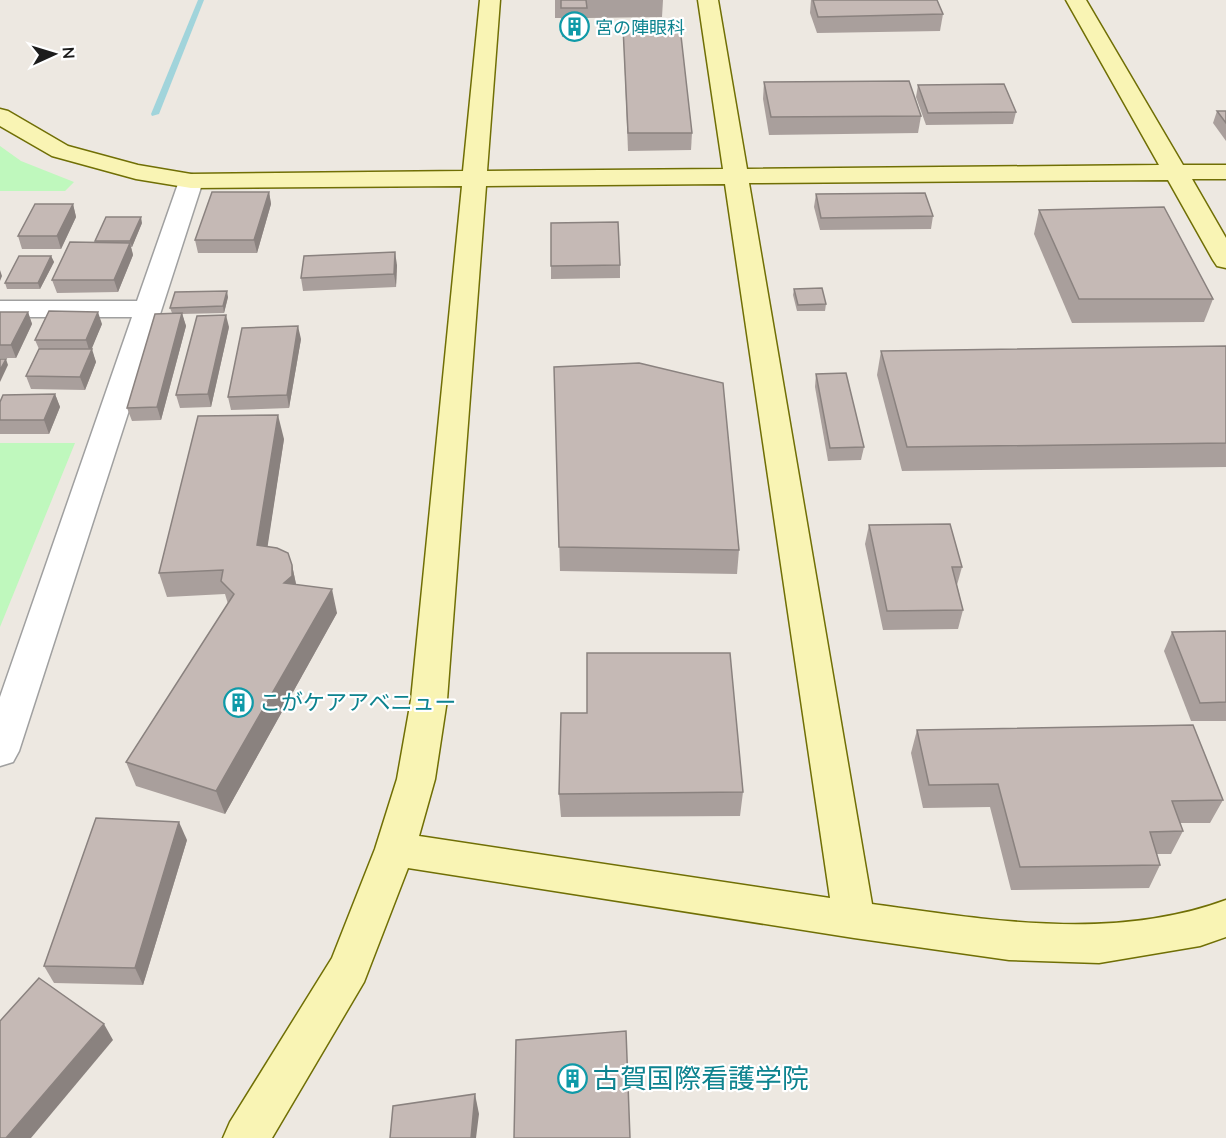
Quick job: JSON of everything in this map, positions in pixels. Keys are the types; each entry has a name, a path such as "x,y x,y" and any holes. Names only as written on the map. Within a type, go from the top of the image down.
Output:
{"street":[{"path":"246,1138 349,968 395,849 416,779 429,700 489,0"},
{"path":"708,0 738,176 854,920"},
{"path":"1076,0 1226,260"},
{"path":"0,116 60,151 136,172 190,181 1226,172"},
{"path":"0,751 13,671 146,309 190,181"},
{"path":"0,309 146,309"},
{"path":"395,849 854,920 1009,941 1099,944 1200,928 1226,918"}],"green space":[{"path":"0,146 21,161 74,182 65,191 0,191"},
{"path":"0,443 75,443 0,627"}],"building":[{"path":"561,0 586,0 587,8 561,8"},
{"path":"813,0 937,0 943,14 818,17"},
{"path":"623,27 680,27 692,133 628,133"},
{"path":"909,81 921,116 771,117 764,82"},
{"path":"1004,84 1016,112 928,113 918,85"},
{"path":"1217,111 1226,111 1226,123"},
{"path":"212,192 269,192 254,240 195,240"},
{"path":"925,193 933,216 821,218 816,194"},
{"path":"35,204 73,204 57,236 18,236"},
{"path":"1164,207 1213,299 1079,299 1039,210"},
{"path":"106,217 141,217 130,241 95,241"},
{"path":"618,222 620,265 551,266 551,223"},
{"path":"70,242 130,243 114,280 52,280"},
{"path":"395,252 394,274 301,278 304,256"},
{"path":"19,256 51,256 38,283 5,283"},
{"path":"822,288 826,304 798,305 794,289"},
{"path":"227,291 223,306 170,308 175,292"},
{"path":"49,311 98,312 86,340 35,340"},
{"path":"0,312 28,312 11,345 0,345"},
{"path":"182,313 157,407 127,408 155,314"},
{"path":"226,315 208,394 176,395 197,316"},
{"path":"298,326 287,395 228,397 242,328"},
{"path":"1226,346 1226,443 907,447 881,351"},
{"path":"39,349 92,349 80,377 26,376"},
{"path":"0,359 6,359 0,370"},
{"path":"639,363 723,383 739,550 559,547 554,367"},
{"path":"846,373 864,447 830,448 816,374"},
{"path":"55,394 44,420 0,420 0,402 3,395"},
{"name":"こがケアアベニュー","path":"278,415 257,545 277,548 288,553 292,565 292,576 284,583 332,589 216,791 126,762 234,594 221,581 223,570 159,573 198,416"},
{"path":"950,524 962,567 952,567 963,610 887,611 869,525"},
{"path":"1226,631 1226,702 1200,703 1172,632"},
{"path":"587,653 730,653 743,792 559,794 561,713 587,713"},
{"path":"1193,725 1223,800 1172,801 1183,831 1150,832 1160,865 1020,867 998,784 929,785 917,730"},
{"path":"96,818 179,822 135,968 44,966"},
{"path":"39,978 104,1024 6,1138 0,1138 0,1021"},
{"name":"古賀国際看護学院","path":"626,1031 630,1138 514,1138 516,1040"},
{"path":"475,1094 471,1138 390,1138 393,1106"}],"waterway":[{"path":"155,114 201,0"}],"place":[{"name":"宮の陣眼科","path":"574,27"},
{"name":"こがケアアベニュー","path":"238,702"},
{"name":"古賀国際看護学院","path":"572,1078"}]}
